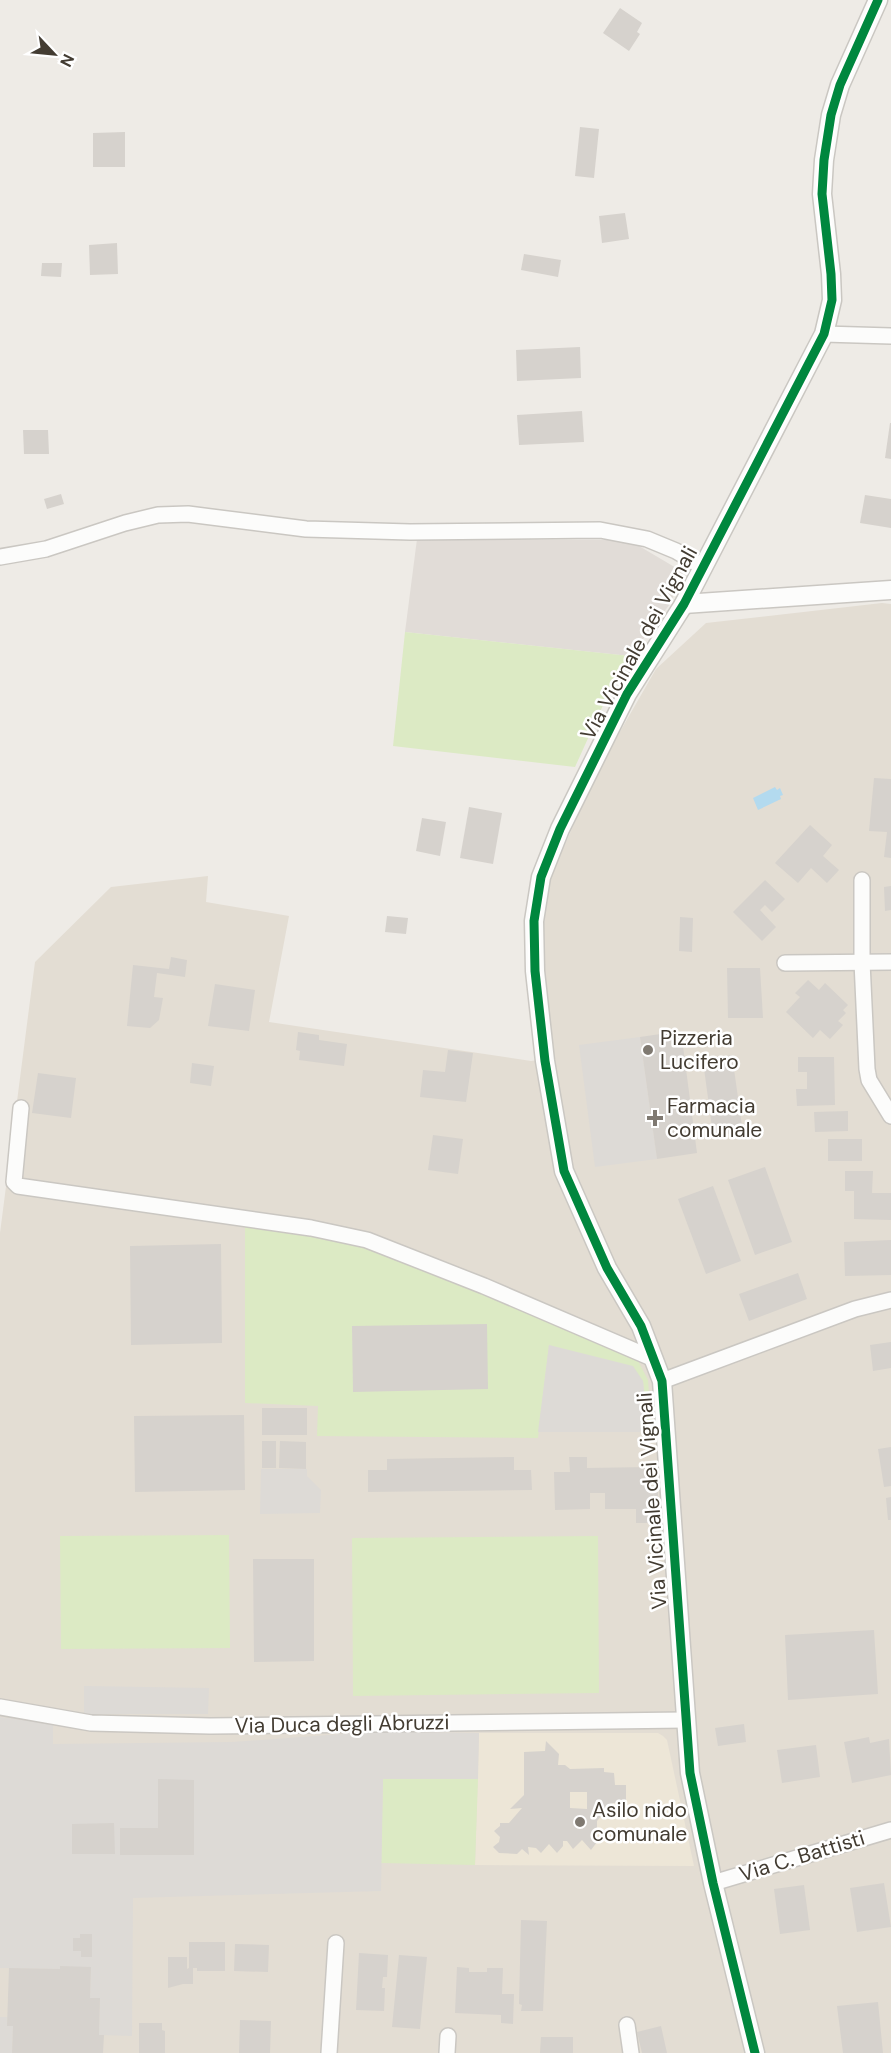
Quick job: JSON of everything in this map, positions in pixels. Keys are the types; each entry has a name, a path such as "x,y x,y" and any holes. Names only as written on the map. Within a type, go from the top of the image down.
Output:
{"street":[{"name":"Via Vicinale dei Vignali","path":"755,2053 713,1883 690,1773 662,1381 641,1326 607,1268 564,1171 542,1035 535,971 534,921 542,877 560,830 627,694 684,604 824,334 832,300 822,194 824,160 831,115 840,85 878,0"},
{"path":"824,334 891,336"},
{"path":"0,557 46,549 125,522 158,515 188,514 306,530 600,531 647,539 676,551 703,567"},
{"path":"684,604 891,590"},
{"path":"862,880 862,962 867,1069 869,1080 891,1116"},
{"path":"785,963 891,962"},
{"path":"21,1108 14,1182 18,1186 312,1228 367,1240 484,1286 654,1359"},
{"path":"662,1381 855,1309 891,1300"},
{"name":"Via Duca degli Abruzzi","path":"0,1707 91,1723 200,1726 685,1720"},
{"name":"Via C. Battisti","path":"713,1883 891,1830"},
{"path":"329,2053 336,1942"},
{"path":"627,2025 631,2053"},
{"path":"447,2053 448,2036"}],"shaded area":[{"path":"417,539 610,540 639,546 683,572 670,604 630,656 405,632"},
{"path":"882,603 891,604 891,2053 0,2053 0,1233 35,962 111,887 208,876 206,902 289,916 269,1022 531,1061 553,1058 541,947 546,887 598,770 656,669 706,623"},
{"path":"640,1037 657,1159 595,1167 579,1045"},
{"path":"549,1345 633,1366 643,1381 648,1432 538,1432"},
{"path":"261,1469 307,1469 307,1476 321,1490 320,1513 260,1514"},
{"path":"84,1686 209,1688 208,1714 84,1714"},
{"path":"0,1717 53,1724 53,1744 232,1742 384,1731 479,1733 478,1779 383,1779 381,1891 133,1898 132,2036 99,2035 100,1998 90,1998 91,1967 0,1968"},
{"name":"Asilo nido comunale","path":"479,1733 658,1733 663,1736 667,1740 694,1866 475,1865"},
{"path":"0,2017 7,2017 7,2026 13,2026 12,2053 0,2053"}],"green space":[{"path":"405,632 630,656 609,692 575,767 393,746"},
{"path":"245,1223 374,1249 635,1355 648,1380 652,1429 648,1432 643,1381 549,1345 538,1438 317,1436 318,1406 245,1403"},
{"path":"229,1535 230,1648 61,1649 60,1536"},
{"path":"598,1536 599,1693 353,1696 352,1538"},
{"path":"383,1778 478,1779 475,1865 381,1863"}],"water":[{"path":"775,787 777,790 780,788 783,795 780,796 781,799 758,810 753,798"}],"building":[{"path":"620,8 642,23 637,32 640,34 629,51 603,33"},
{"path":"580,127 599,129 594,178 575,176"},
{"path":"125,132 125,167 93,167 93,133"},
{"path":"625,213 629,239 602,243 599,216"},
{"path":"117,243 118,274 90,275 89,245"},
{"path":"524,254 561,260 558,277 521,270"},
{"path":"42,263 62,263 61,277 41,276"},
{"path":"580,347 581,378 517,381 516,350"},
{"path":"582,411 584,442 519,445 517,415"},
{"path":"891,423 891,459 885,458"},
{"path":"23,430 48,430 49,454 24,454"},
{"path":"61,494 64,504 47,509 44,499"},
{"path":"865,495 891,499 891,528 860,523"},
{"path":"874,778 891,779 891,858 884,857 887,832 869,831"},
{"path":"469,807 502,813 493,864 460,858"},
{"path":"422,818 446,822 440,856 416,851"},
{"path":"810,825 832,845 823,856 839,870 827,883 811,868 798,883 775,863"},
{"path":"765,880 785,899 772,912 765,905 760,910 776,927 762,941 733,912"},
{"path":"891,886 891,910 885,911 884,887"},
{"path":"387,916 408,918 406,934 385,932"},
{"path":"680,917 693,918 692,952 679,951"},
{"path":"171,957 187,960 185,977 157,973 154,997 163,998 159,1020 150,1028 127,1026 133,965 169,969"},
{"path":"727,968 760,968 763,1018 728,1018"},
{"path":"808,980 819,990 825,983 848,1005 843,1010 846,1013 838,1021 843,1025 830,1039 820,1030 813,1038 786,1012 800,997 795,993"},
{"path":"215,984 255,990 249,1031 208,1026"},
{"path":"681,1031 697,1153 657,1159 640,1037"},
{"path":"298,1032 319,1035 319,1040 347,1044 344,1066 299,1060 300,1051 296,1050"},
{"path":"448,1050 473,1053 466,1102 420,1097 423,1070 445,1072"},
{"path":"732,1055 743,1133 713,1135 703,1061"},
{"path":"798,1057 834,1057 835,1105 797,1106 796,1089 807,1089 807,1072 798,1072"},
{"path":"192,1063 214,1066 211,1086 190,1083"},
{"path":"38,1073 76,1078 71,1118 32,1113"},
{"path":"848,1111 848,1131 815,1132 814,1112"},
{"path":"433,1135 463,1139 458,1174 428,1170"},
{"path":"828,1139 862,1139 862,1161 828,1161"},
{"path":"765,1167 792,1242 755,1255 728,1180"},
{"path":"845,1171 873,1171 872,1193 891,1193 891,1220 854,1219 854,1191 845,1191"},
{"path":"713,1186 741,1261 706,1274 678,1199"},
{"path":"891,1240 891,1275 845,1276 844,1242"},
{"path":"221,1244 222,1343 131,1345 130,1246"},
{"path":"798,1273 807,1299 749,1321 739,1294"},
{"path":"487,1324 488,1389 353,1392 352,1326"},
{"path":"891,1342 891,1368 873,1371 870,1345"},
{"path":"262,1408 307,1408 307,1435 262,1435"},
{"path":"244,1415 245,1490 135,1492 134,1416"},
{"path":"262,1441 276,1441 276,1468 262,1468"},
{"path":"280,1441 306,1442 306,1469 279,1468"},
{"path":"891,1447 891,1486 884,1487 878,1449"},
{"path":"514,1457 514,1470 531,1470 532,1490 368,1492 368,1470 387,1470 387,1459"},
{"path":"569,1457 587,1457 587,1468 649,1467 649,1492 658,1492 658,1523 636,1523 636,1509 605,1509 605,1493 590,1493 590,1509 555,1510 554,1472 570,1472"},
{"path":"891,1497 891,1520 888,1520 886,1498"},
{"path":"253,1559 314,1559 314,1661 254,1662"},
{"path":"874,1630 878,1694 788,1700 785,1635"},
{"path":"744,1724 746,1742 718,1746 715,1728"},
{"path":"869,1737 870,1743 889,1739 891,1775 852,1783 844,1742"},
{"path":"546,1741 559,1754 558,1765 565,1765 570,1769 604,1768 604,1772 614,1773 615,1785 626,1785 626,1803 613,1803 597,1821 597,1842 591,1850 582,1840 573,1849 567,1841 563,1841 563,1846 557,1853 549,1844 541,1853 536,1848 528,1847 529,1855 522,1849 517,1854 499,1853 493,1847 499,1842 500,1837 494,1831 500,1823 509,1823 522,1808 510,1809 524,1795 524,1752 545,1751","holes":["570,1792 587,1792 587,1809 570,1808"]},
{"path":"816,1745 820,1777 782,1783 777,1750"},
{"path":"158,1779 194,1780 194,1855 120,1855 120,1828 158,1828"},
{"path":"114,1823 115,1854 72,1854 72,1824"},
{"path":"884,1883 891,1927 857,1932 850,1888"},
{"path":"804,1885 810,1930 780,1934 774,1889"},
{"path":"521,1920 547,1921 543,2011 521,2011 522,2005 519,2004"},
{"path":"80,1934 92,1934 92,1957 81,1957 81,1951 73,1951 73,1938 80,1938"},
{"path":"189,1942 225,1942 225,1971 197,1971 197,1968 193,1968 193,1984 168,1988 168,1957 187,1957 187,1969 189,1968"},
{"path":"235,1944 269,1945 268,1972 234,1971"},
{"path":"359,1953 388,1955 387,1977 383,1977 382,1988 385,1988 384,2011 356,2010"},
{"path":"399,1955 427,1957 420,2029 392,2027"},
{"path":"60,1966 91,1967 90,1998 100,1998 99,2035 104,2035 103,2053 12,2053 13,2026 7,2026 9,1968 60,1969"},
{"path":"457,1967 469,1968 469,1972 487,1972 487,1968 503,1968 502,1994 514,1994 513,2024 501,2023 501,2015 455,2013"},
{"path":"878,2002 883,2053 843,2053 837,2006"},
{"path":"240,2020 271,2021 270,2053 239,2053"},
{"path":"139,2023 162,2023 162,2030 165,2031 165,2053 139,2053"},
{"path":"661,2026 667,2053 642,2053 637,2032"},
{"path":"541,2037 573,2037 573,2053 540,2053"}],"cycle path":[{"path":"755,2053 713,1883 690,1773 662,1381 641,1326 607,1268 564,1171 545,1061 535,971 534,921 541,877 560,829 627,694 684,604 824,334 832,300 822,194 824,160 831,115 840,85 878,0"}],"place":[{"name":"Pizzeria Lucifero","path":"648,1050"},
{"name":"Farmacia comunale","path":"655,1118"},
{"name":"Asilo nido comunale","path":"580,1822"}]}
